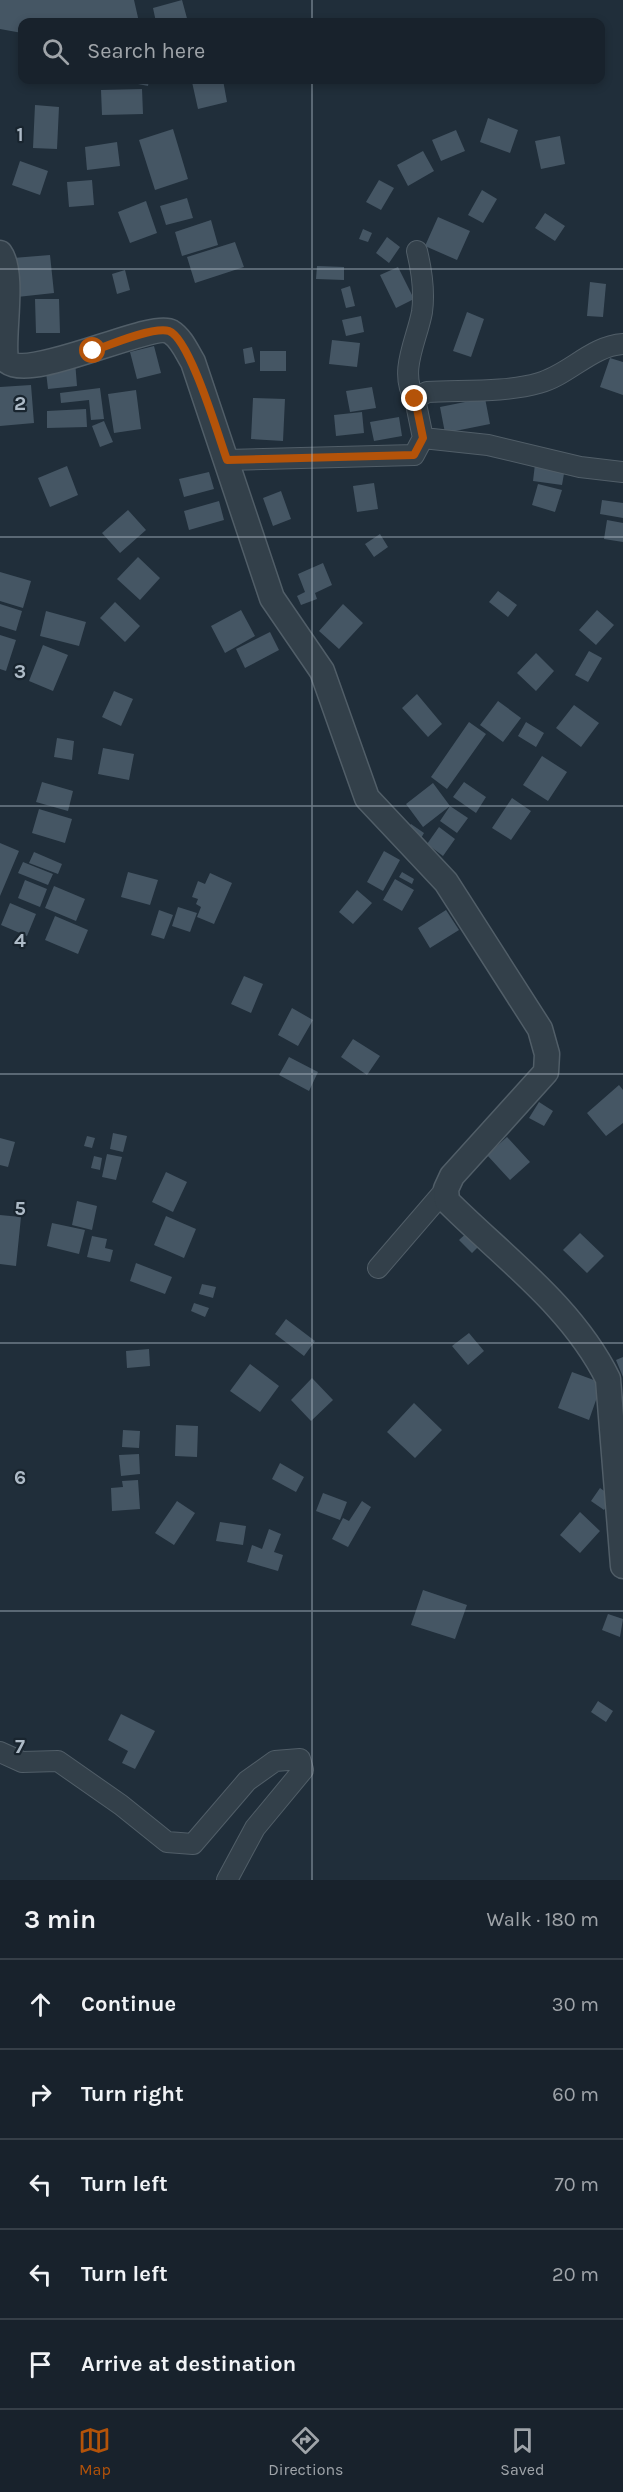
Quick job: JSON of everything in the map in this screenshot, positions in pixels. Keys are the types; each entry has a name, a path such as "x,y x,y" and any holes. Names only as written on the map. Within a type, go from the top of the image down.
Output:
{"street":[{"path":"227,460 414,455 423,438 415,399 408,387 409,362 422,311 424,278 417,251"},
{"path":"0,253 6,266 2,342 4,358 9,364 17,367 93,351 158,330 170,331 183,344 193,362 272,598 322,671 368,798 446,882 540,1029 548,1054 546,1072 452,1176 446,1189 378,1268"},
{"path":"415,399 427,392 513,388 541,383 606,347 623,344"},
{"path":"423,438 488,444 580,467 623,472"},
{"path":"446,1189 447,1200 572,1321 597,1357 608,1379 623,1566"},
{"path":"0,1752 22,1762 58,1761 121,1805 167,1842 193,1844 247,1781 275,1761 300,1759 303,1770 255,1828 226,1880"}],"building":[{"path":"0,0 134,0 138,18 18,18 18,32 0,29"},
{"path":"182,0 187,18 155,18 153,8"},
{"path":"192,84 224,84 227,102 198,109"},
{"path":"142,89 143,114 102,115 101,90"},
{"path":"35,105 59,107 57,149 33,148"},
{"path":"488,118 518,130 510,153 480,142"},
{"path":"173,129 188,179 155,190 139,140"},
{"path":"456,130 465,151 441,161 432,140"},
{"path":"560,136 565,164 541,169 535,141"},
{"path":"117,142 120,166 87,170 85,147"},
{"path":"423,151 434,171 408,186 397,165"},
{"path":"20,161 48,171 40,195 12,185"},
{"path":"92,180 94,205 69,207 67,182"},
{"path":"379,180 394,188 381,210 366,202"},
{"path":"482,190 497,199 483,223 468,215"},
{"path":"187,198 193,218 166,225 160,206"},
{"path":"146,201 157,233 130,243 118,212"},
{"path":"545,213 565,226 555,241 535,228"},
{"path":"438,217 470,231 457,260 425,246"},
{"path":"211,220 218,245 182,256 175,232"},
{"path":"363,229 372,233 368,242 359,239"},
{"path":"387,237 400,247 389,263 376,253"},
{"path":"235,242 244,267 195,283 187,257"},
{"path":"50,255 54,293 17,297 13,258"},
{"path":"317,266 344,267 344,280 316,279"},
{"path":"398,267 414,299 396,308 380,275"},
{"path":"125,270 130,290 117,294 112,274"},
{"path":"590,282 606,284 603,317 587,316"},
{"path":"350,286 355,306 346,308 341,289"},
{"path":"35,299 59,299 60,333 36,333"},
{"path":"467,312 484,319 471,357 453,351"},
{"path":"361,316 364,332 346,336 342,320"},
{"path":"332,340 360,343 357,367 329,364"},
{"path":"154,346 161,373 137,379 130,352"},
{"path":"252,347 255,362 245,364 243,349"},
{"path":"260,351 286,351 286,371 260,371"},
{"path":"610,358 623,362 623,395 600,387"},
{"path":"75,361 77,386 48,389 45,363"},
{"path":"31,385 34,423 0,426 0,387"},
{"path":"372,387 376,408 350,412 346,391"},
{"path":"100,388 104,419 91,420 89,400 61,403 60,393"},
{"path":"136,390 141,429 114,433 108,394"},
{"path":"253,398 285,399 283,441 251,439"},
{"path":"485,398 490,424 445,433 440,407"},
{"path":"86,409 87,427 47,428 47,411"},
{"path":"362,412 364,433 336,436 334,415"},
{"path":"399,417 402,436 374,441 370,422"},
{"path":"104,421 113,442 100,447 92,426"},
{"path":"535,464 565,468 562,485 533,481"},
{"path":"67,466 78,495 50,507 38,478"},
{"path":"209,472 214,489 184,497 179,479"},
{"path":"374,483 378,509 357,512 353,486"},
{"path":"538,484 562,490 555,512 532,505"},
{"path":"281,491 291,519 273,526 263,498"},
{"path":"602,500 623,503 623,518 600,514"},
{"path":"219,501 224,520 189,530 184,511"},
{"path":"128,510 146,530 120,553 102,533"},
{"path":"607,520 623,523 623,542 604,539"},
{"path":"380,534 388,547 374,557 365,544"},
{"path":"138,557 160,578 140,600 117,579"},
{"path":"323,563 332,585 315,593 317,599 301,605 297,596 305,592 298,574"},
{"path":"0,572 31,581 23,608 0,601"},
{"path":"498,591 517,605 508,617 489,602"},
{"path":"115,602 140,626 125,642 100,618"},
{"path":"0,604 22,611 16,631 0,626"},
{"path":"343,604 363,623 339,649 319,631"},
{"path":"241,610 255,636 225,653 211,626"},
{"path":"597,610 614,625 596,645 579,630"},
{"path":"46,611 86,622 79,646 40,636"},
{"path":"270,632 279,650 245,668 236,649"},
{"path":"0,635 16,640 6,671 0,669"},
{"path":"43,645 68,655 53,691 29,681"},
{"path":"589,651 602,658 588,682 575,675"},
{"path":"536,653 554,671 536,691 517,673"},
{"path":"114,691 133,699 121,726 102,717"},
{"path":"417,694 442,724 428,737 402,708"},
{"path":"498,701 521,718 503,742 480,725"},
{"path":"574,705 599,723 581,747 556,728"},
{"path":"469,722 486,734 447,789 431,777"},
{"path":"526,722 544,733 536,747 518,736"},
{"path":"57,738 74,741 72,760 54,757"},
{"path":"103,748 134,754 129,780 98,774"},
{"path":"542,756 567,772 548,801 523,785"},
{"path":"42,782 73,791 68,811 36,802"},
{"path":"464,782 486,797 476,813 453,797"},
{"path":"433,783 450,806 423,827 406,804"},
{"path":"512,798 531,811 511,840 492,828"},
{"path":"450,806 468,818 457,833 440,821"},
{"path":"39,809 72,819 65,843 32,833"},
{"path":"411,824 424,833 420,840 406,830"},
{"path":"439,827 455,839 443,856 427,844"},
{"path":"0,843 19,851 0,896"},
{"path":"384,851 400,860 383,891 367,882"},
{"path":"34,852 62,864 58,874 29,863"},
{"path":"23,862 53,874 48,885 18,873"},
{"path":"128,872 158,880 150,905 121,897"},
{"path":"402,872 414,879 412,884 399,877"},
{"path":"210,873 232,883 214,924 197,917 201,907 196,904 198,899 192,897 198,881 205,884"},
{"path":"395,879 414,890 402,911 383,900"},
{"path":"25,880 47,889 40,907 18,898"},
{"path":"54,886 85,899 76,921 45,908"},
{"path":"357,890 372,903 353,924 339,912"},
{"path":"10,903 36,914 27,936 1,925"},
{"path":"178,907 197,913 190,932 172,926"},
{"path":"159,910 173,915 164,939 151,935"},
{"path":"446,910 459,930 430,948 418,928"},
{"path":"55,916 88,930 78,954 45,940"},
{"path":"244,976 263,984 251,1013 231,1004"},
{"path":"292,1008 313,1020 298,1046 278,1035"},
{"path":"353,1039 380,1056 367,1075 341,1057"},
{"path":"289,1057 318,1072 309,1091 279,1075"},
{"path":"619,1085 623,1090 623,1123 606,1136 587,1113"},
{"path":"539,1102 553,1111 544,1126 529,1118"},
{"path":"113,1133 127,1136 123,1152 110,1149"},
{"path":"87,1136 95,1138 92,1148 84,1146"},
{"path":"507,1137 530,1162 510,1180 487,1155"},
{"path":"0,1138 15,1142 8,1167 0,1165"},
{"path":"107,1154 122,1157 116,1180 102,1177"},
{"path":"94,1156 102,1158 100,1170 91,1168"},
{"path":"166,1172 187,1182 173,1212 152,1202"},
{"path":"77,1201 97,1206 92,1230 72,1225"},
{"path":"0,1215 21,1217 16,1266 0,1264"},
{"path":"166,1216 196,1229 184,1258 154,1245"},
{"path":"52,1223 85,1230 79,1254 47,1246"},
{"path":"472,1228 484,1241 472,1253 459,1240"},
{"path":"580,1233 604,1256 587,1273 563,1250"},
{"path":"92,1236 107,1239 105,1248 113,1250 110,1262 87,1257"},
{"path":"136,1263 172,1277 165,1294 130,1281"},
{"path":"202,1284 216,1287 213,1298 199,1294"},
{"path":"194,1303 209,1308 205,1317 191,1311"},
{"path":"286,1319 315,1341 304,1356 275,1334"},
{"path":"469,1333 484,1351 468,1365 452,1346"},
{"path":"149,1349 150,1366 127,1368 126,1351"},
{"path":"623,1357 623,1377 616,1360"},
{"path":"250,1364 279,1386 260,1412 230,1391"},
{"path":"572,1372 602,1383 589,1420 558,1408"},
{"path":"312,1378 333,1400 311,1421 291,1400"},
{"path":"414,1403 442,1430 415,1458 387,1432"},
{"path":"176,1425 198,1426 197,1457 175,1456"},
{"path":"123,1430 140,1431 139,1448 122,1447"},
{"path":"139,1454 140,1474 121,1476 119,1455"},
{"path":"280,1463 304,1477 296,1492 272,1479"},
{"path":"138,1480 140,1509 112,1511 111,1488 123,1487 122,1481"},
{"path":"600,1488 613,1497 604,1510 591,1501"},
{"path":"323,1493 347,1502 340,1520 316,1511"},
{"path":"177,1501 195,1513 174,1545 155,1533"},
{"path":"362,1501 371,1507 348,1547 332,1539 343,1518 349,1521"},
{"path":"580,1512 600,1531 580,1553 560,1535"},
{"path":"220,1522 246,1526 243,1545 216,1541"},
{"path":"269,1529 281,1534 274,1552 283,1555 278,1571 247,1562 252,1545 262,1549"},
{"path":"423,1590 467,1605 455,1639 411,1625"},
{"path":"608,1614 623,1619 620,1637 602,1630"},
{"path":"598,1701 613,1711 606,1722 591,1712"},
{"path":"121,1714 155,1731 135,1769 122,1763 128,1751 108,1740"}],"route":[{"path":"93,351 158,330 170,331 183,344 193,362 227,460 414,455 423,438 415,399"}]}
